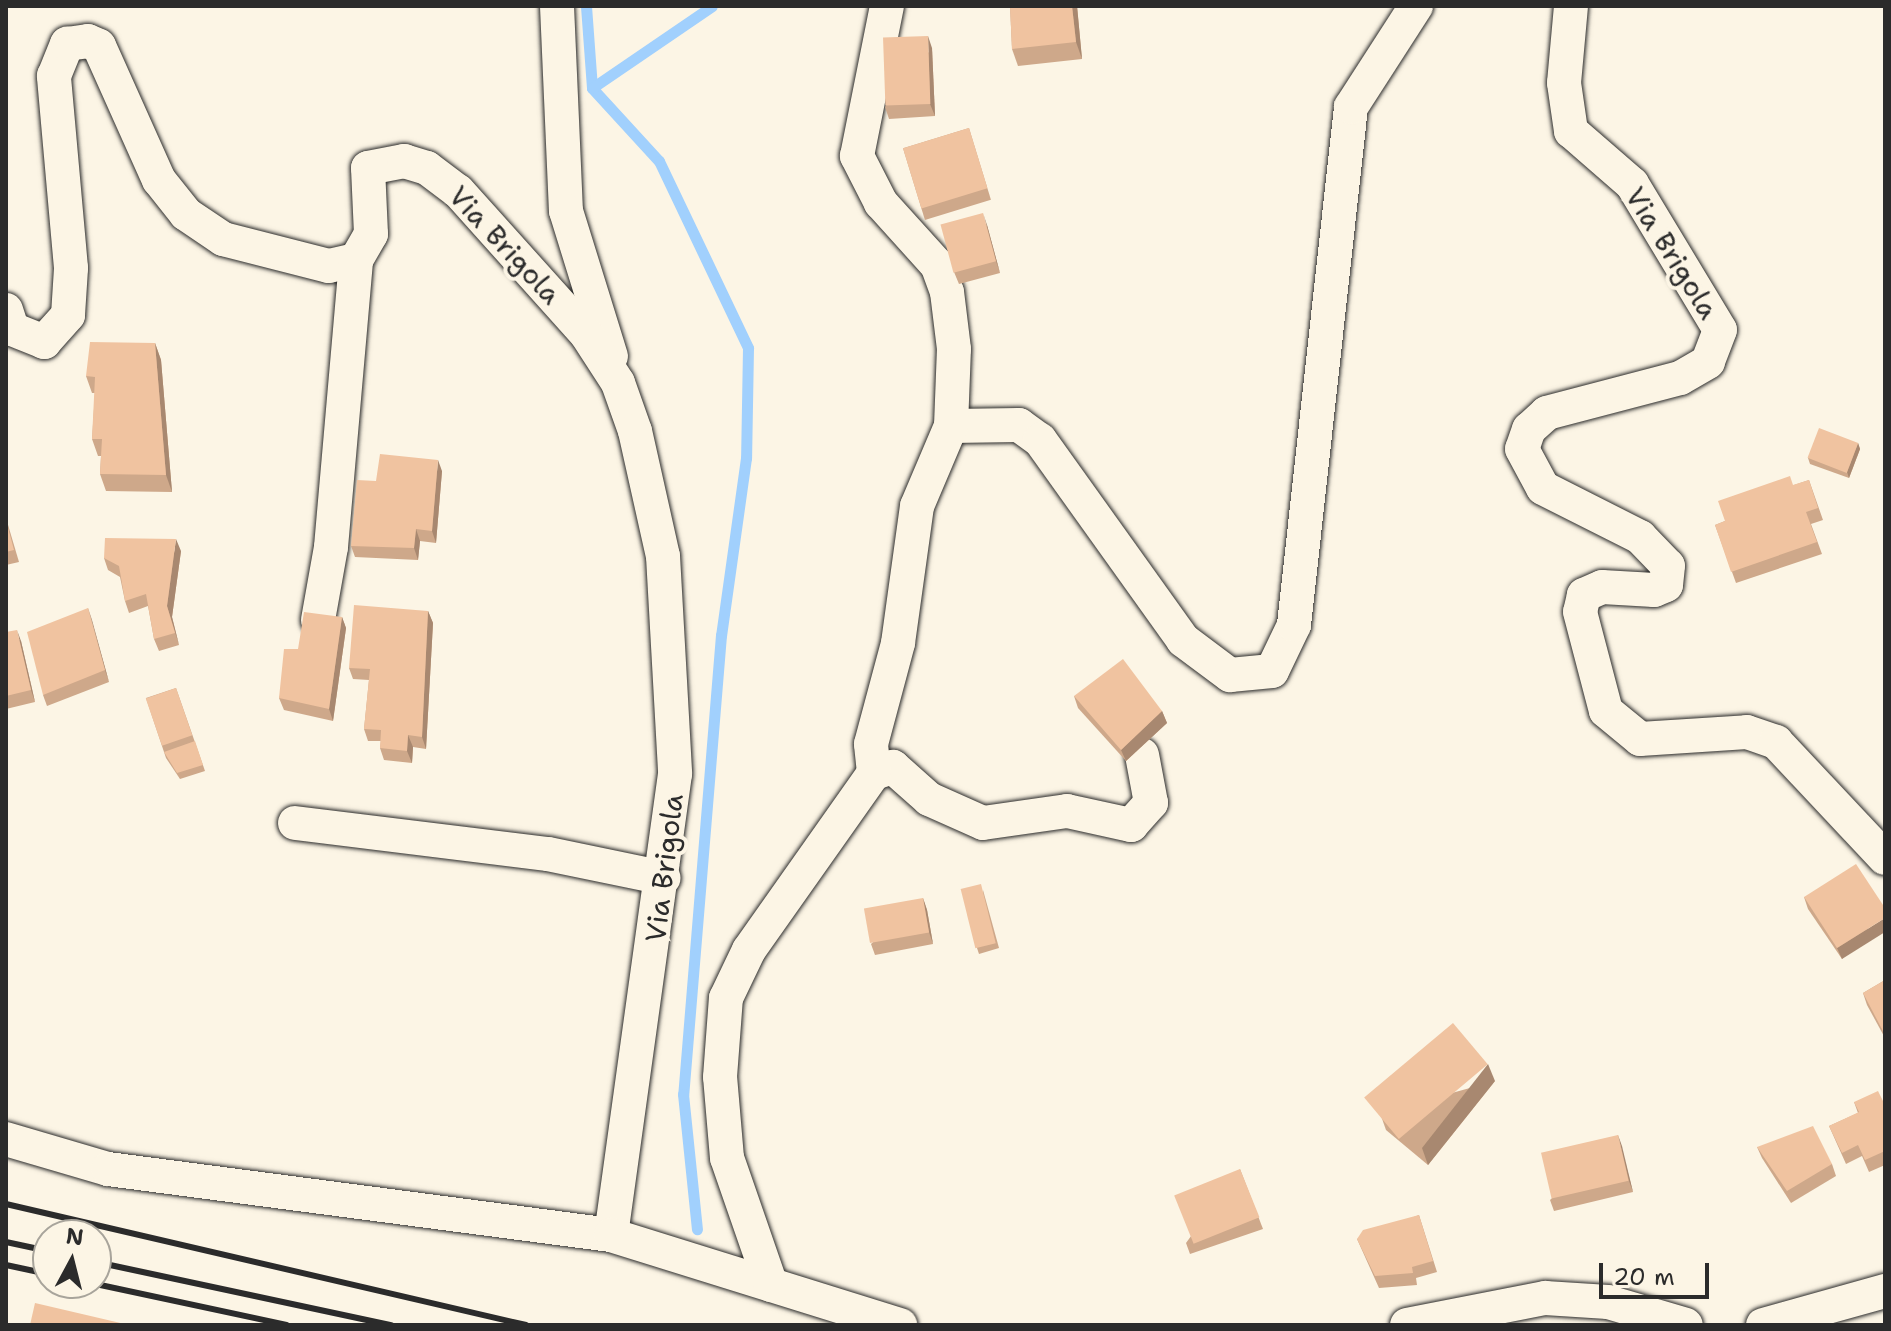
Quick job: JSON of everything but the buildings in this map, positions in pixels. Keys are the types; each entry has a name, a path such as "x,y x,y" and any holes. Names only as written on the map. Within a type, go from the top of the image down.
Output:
{"street":[{"path":"557,6 566,211 618,383"},
{"path":"874,773 871,744 898,643 917,506 951,426 954,349 947,292 937,265 881,203 857,156 887,6"},
{"path":"951,426 1019,425 1040,440 1183,640 1230,675 1272,671 1294,625 1351,107 1416,6"},
{"name":"Via Brigola","path":"1571,6 1564,83 1571,131 1632,184 1720,330 1708,362 1680,378 1547,413 1529,429 1522,449 1543,488 1640,537 1668,566 1666,585 1654,590 1602,587 1584,595 1580,612 1606,711 1640,739 1747,732 1776,742 1885,858"},
{"path":"6,310 12,329 44,342 68,315 71,268 53,92 59,55 77,41 99,46 159,180 186,214 223,239 288,258 329,266 356,260 331,547 318,620"},
{"name":"Via Brigola","path":"356,260 371,234 368,168 404,161 427,168 520,257 618,383 663,556 675,774 664,878 611,1235"},
{"path":"771,1285 727,1158 720,1077 726,998 756,939 874,773 893,767 929,799 983,823 1067,811 1131,825 1151,803 1142,755"},
{"path":"295,823 548,854 664,878"},
{"path":"6,1139 108,1169 611,1235 900,1325"},
{"path":"1763,1325 1885,1291"},
{"path":"1407,1325 1545,1298 1608,1302 1686,1325"}],"waterway":[{"path":"586,6 592,88 659,161 748,348 746,458 721,635 683,1094 697,1229"},
{"path":"592,88 712,6"}],"railway":[{"path":"6,1204 526,1325"},
{"path":"6,1242 32,1248"},
{"path":"6,1265 32,1271"},
{"path":"112,1265 391,1325"},
{"path":"112,1288 287,1325"}]}
